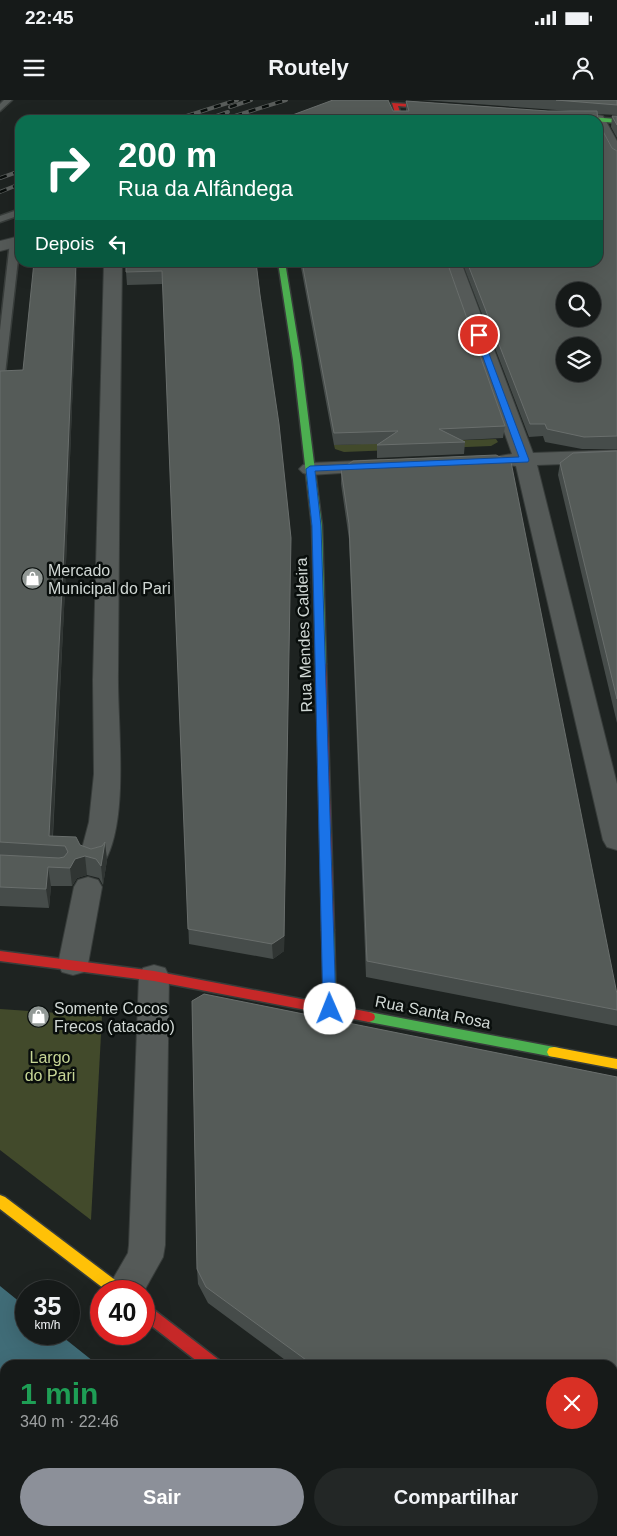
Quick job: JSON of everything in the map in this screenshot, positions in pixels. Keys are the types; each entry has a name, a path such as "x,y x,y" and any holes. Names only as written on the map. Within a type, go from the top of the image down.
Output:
{"main road":[{"path":"397,115 390,104 452,108"},
{"path":"603,120 617,121"},
{"name":"Rua Mendes Caldeira","path":"282,267 297,360 317,526 330,1009"},
{"path":"0,956 154,976"},
{"name":"Rua Santa Rosa","path":"154,976 617,1064"},
{"path":"0,1201 104,1280"},
{"path":"155,1319 208,1360"}],"street":[{"path":"603,128 617,155"},
{"path":"94,856 103,822 107,774 105,680 113,267"},
{"path":"454,267 524,460 617,840"},
{"path":"491,461 617,456"},
{"path":"310,469 403,465"},
{"path":"73,964 88,887"},
{"path":"131,1280 145,1258 147,1245 154,976"}],"lane":[{"path":"0,109 8,100"},
{"path":"0,219 15,214"},
{"path":"0,374 12,243"}],"green space":[{"path":"496,439 498,442 491,446 344,452 335,449 334,445"},
{"name":"Largo do Pari","path":"0,1009 102,1016 91,1220 0,1150"}],"water":[{"path":"0,1286 15,1298 15,1345 73,1345 92,1360 0,1360"}],"building":[{"path":"333,100 388,100 393,111 409,111 406,101 548,111 597,111 597,115 292,115"},
{"path":"556,100 617,100 617,105"},
{"path":"612,116 617,116 617,125"},
{"path":"603,131 612,148 617,151 617,436 584,437 547,429 545,424 530,424 469,267 603,267"},
{"name":"Mercado Municipal do Pari","path":"33,267 76,267 63,571 49,836 76,837 80,845 91,849 102,846 105,842 101,866 96,859 85,856 75,859 70,868 48,867 46,889 0,887 0,855 59,858 64,857 68,852 65,846 0,842 0,371 23,370"},
{"path":"126,267 257,267 279,424 291,538 284,936 272,944 188,929 162,271 126,272"},
{"path":"303,267 449,267 505,426 439,429 465,442 377,445 398,431 334,433"},
{"path":"617,451 617,699 560,463 573,453"},
{"path":"496,455 511,462 617,994 617,1010 367,961 349,524 341,469 353,461"},
{"path":"204,994 617,1077 617,1360 306,1360 206,1287 197,1269 192,1001"}],"railway":[{"path":"190,115 237,100"},
{"path":"230,107 251,100"},
{"path":"238,115 286,100"},
{"path":"219,115 228,112"},
{"path":"0,178 15,173"},
{"path":"0,192 15,186"}],"traffic: fast":[{"path":"603,120 617,121"},
{"path":"282,267 297,360 317,526 321,664"},
{"path":"328,930 330,1009"},
{"path":"369,1017 554,1052"}],"traffic: slow":[{"path":"554,1052 617,1064"},
{"path":"0,1201 104,1280"}],"traffic: jam":[{"path":"398,115 394,104 443,108"},
{"path":"321,664 328,930"},
{"path":"0,956 154,976 369,1017"},
{"path":"155,1319 208,1360"}],"place":[{"name":"Mercado Municipal do Pari","path":"32,579"},
{"name":"Somente Cocos Frecos (atacado)","path":"38,1017"}],"route":[{"path":"330,1009 317,526 310,469 524,460 479,335"}]}
